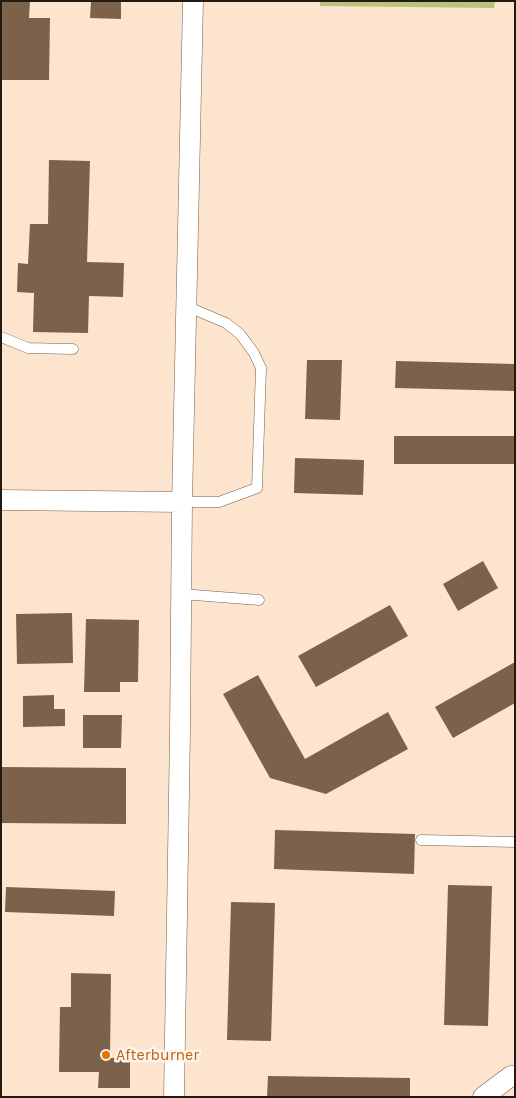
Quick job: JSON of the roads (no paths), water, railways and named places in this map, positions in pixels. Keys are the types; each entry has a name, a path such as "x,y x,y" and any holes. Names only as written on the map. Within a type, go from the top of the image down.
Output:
{"street":[{"path":"174,1097 182,502 193,1"},
{"path":"1,500 182,502"},
{"path":"483,1097 512,1076 515,1076"}],"lane":[{"path":"182,502 219,502 257,488 261,368 254,353 240,334 226,324 186,306"},
{"path":"1,337 28,348 73,349"},
{"path":"181,594 259,600"},
{"path":"422,840 515,842"}],"place":[{"name":"Afterburner","path":"106,1055"}]}
